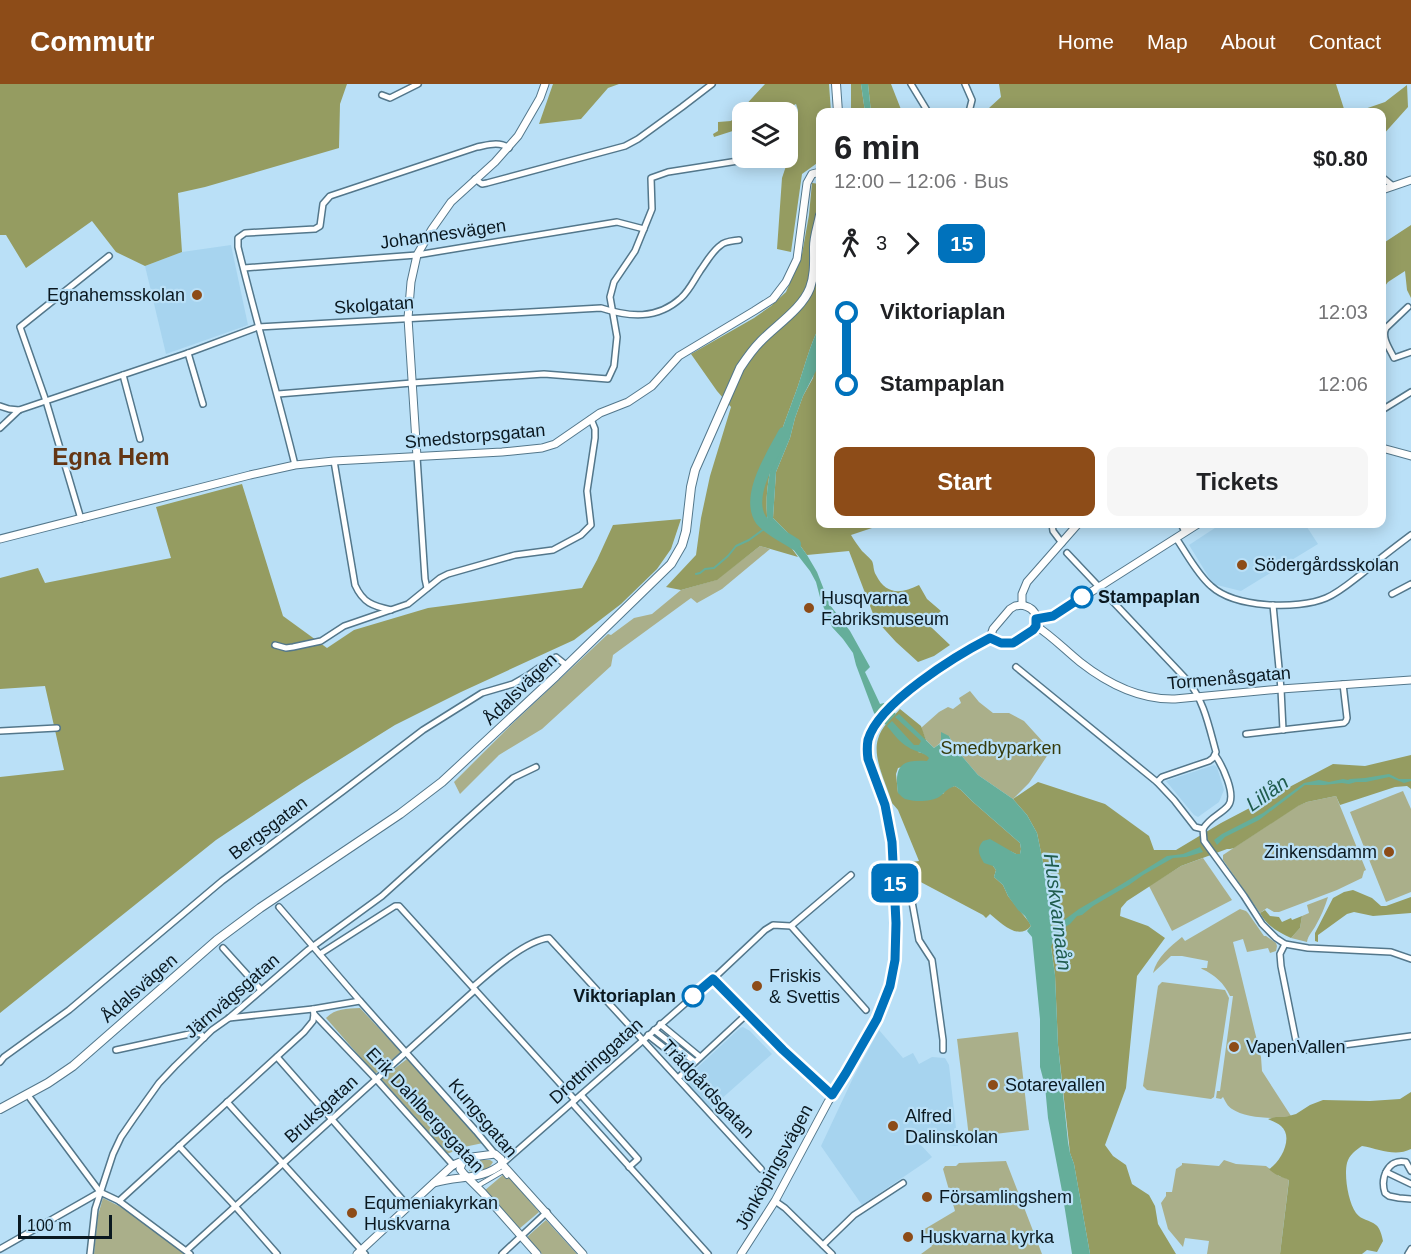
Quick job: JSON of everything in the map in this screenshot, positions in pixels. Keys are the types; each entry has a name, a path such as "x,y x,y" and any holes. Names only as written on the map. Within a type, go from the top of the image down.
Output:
{"main road":[{"path":"836,84 838,108"},
{"name":"Ådalsvägen","path":"0,1109 48,1083 73,1066 217,940 260,908 400,814 442,782 556,676 671,564 686,531 695,470 740,368 760,342 807,296 815,263 816,233"}],"street":[{"path":"381,95 390,98 418,84"},
{"path":"427,588 408,318 411,282 417,255 451,202 519,136 545,84"},
{"path":"475,179 482,184 488,183 626,146 712,84"},
{"path":"911,84 926,108"},
{"path":"965,84 972,100 970,108"},
{"path":"295,465 278,394 258,327 238,247 238,238 245,233 315,230 320,226 323,204 330,196 477,147 504,144 508,148"},
{"path":"278,394 412,382 544,374 608,379 614,366 618,337 610,297 614,282 635,251 652,209 651,178 668,172 732,162"},
{"name":"Smedstorpsgatan","path":"0,539 295,465 502,452 542,448 555,444 600,413 627,402 652,386 679,356 773,299 786,282 797,259 807,183 812,174 816,173"},
{"path":"1386,180 1393,186"},
{"path":"1386,189 1411,180"},
{"name":"Johannesvägen","path":"244,268 417,255 617,222 644,229"},
{"name":"Skolgatan","path":"0,428 19,410 258,327 601,308 630,315 660,311 682,297 722,244 739,240"},
{"path":"81,519 46,401 20,327 109,256"},
{"path":"1386,328 1408,307"},
{"path":"1386,340 1394,358 1411,352"},
{"path":"188,353 203,404"},
{"path":"123,375 140,439"},
{"path":"1386,408 1410,395"},
{"path":"0,406 19,410"},
{"path":"275,645 286,648 321,641 344,626 408,604 448,574 515,555 553,550 581,535 591,525 587,491 595,429 591,419"},
{"path":"1386,449 1411,456"},
{"path":"334,461 357,590 368,603 392,610"},
{"path":"1053,528 1062,543"},
{"path":"1075,528 1024,587 1022,605 1010,609 993,629 990,638 1001,643 1013,643 1031,632 1036,622 1056,615 1192,528"},
{"path":"1183,528 1185,532"},
{"path":"1176,538 1202,576 1218,592 1247,602 1273,605 1296,604 1327,597 1340,590 1411,535"},
{"path":"1067,553 1194,688 1202,704 1215,755 1221,763 1231,791 1229,805 1208,821 1203,829 1204,841 1262,924 1285,944 1308,948 1391,952 1411,958"},
{"path":"1392,594 1411,584"},
{"name":"Tormenåsgatan","path":"1022,605 1030,608 1036,622 1080,662 1118,686 1148,698 1161,699 1411,680"},
{"path":"1273,605 1283,730"},
{"name":"Jönköpingsvägen","path":"741,1254 775,1201 832,1095 877,1019 893,974 896,943 892,842 889,819 867,753 870,736 879,721 896,702 917,684 990,638"},
{"name":"Bergsgatan","path":"2,1059 69,1010 222,881 423,730 482,693 513,684 556,657 566,665"},
{"path":"1016,666 1157,782 1195,827 1203,829"},
{"path":"1246,734 1346,722 1343,684"},
{"path":"0,730 57,729"},
{"path":"1157,782 1162,777 1209,761 1215,755"},
{"name":"Järnvägsgatan","path":"90,1254 95,1209 113,1154 121,1137 159,1083 204,1038 314,946 382,896 513,778 536,767"},
{"path":"894,874 903,874 908,880 919,940 932,960 943,1050"},
{"name":"Drottninggatan","path":"432,1184 448,1179 483,1175 502,1164 769,927 777,924 791,926 851,875"},
{"path":"320,954 357,929 395,906 399,906 576,1099 638,1159 629,1167"},
{"name":"Kungsgatan","path":"279,907 583,1254"},
{"path":"791,926 866,1010"},
{"name":"Trädgårdsgatan","path":"474,988 489,973 531,943 549,938 761,1169"},
{"path":"1285,944 1280,954 1281,966 1296,1041 1301,1049 1411,1036"},
{"path":"223,948 261,990"},
{"path":"713,979 832,1095"},
{"name":"Bruksgatan","path":"188,1252 235,1206 474,988"},
{"path":"229,1018 314,1011 360,1001"},
{"path":"119,1201 304,1032 313,1021 314,1011"},
{"name":"Erik Dahlbergsgatan","path":"314,1011 537,1254"},
{"path":"678,1078 747,1014"},
{"path":"660,1024 700,1057"},
{"path":"654,1030 694,1062"},
{"path":"116,1050 194,1033 201,1034 204,1038"},
{"path":"648,1035 689,1067"},
{"path":"276,1057 408,1206"},
{"path":"30,1098 100,1192 119,1201 188,1252"},
{"path":"576,1099 629,1167 708,1254"},
{"path":"227,1102 361,1253 453,1165 482,1155 510,1158"},
{"path":"612,1147 620,1140"},
{"path":"179,1146 277,1254"},
{"path":"461,1170 462,1161"},
{"path":"1411,1171 1406,1162 1395,1162 1390,1165 1383,1180 1385,1193 1389,1196 1411,1198"},
{"path":"479,1185 503,1171 507,1176"},
{"path":"1386,1172 1411,1184"},
{"path":"823,1245 854,1215 903,1183"},
{"path":"0,1249 100,1192"},
{"path":"775,1201 832,1254"},
{"path":"502,1254 547,1212"},
{"path":"1408,1254 1411,1249"}],"shaded area":[{"path":"0,84 347,84 340,104 339,148 178,193 182,252 145,266 116,252 92,221 26,268 6,235 0,235"},
{"path":"553,84 619,84 608,88 581,119 539,124"},
{"path":"765,84 829,84 831,108 816,108 816,164 802,174 791,252 777,249 782,178 785,168 798,168 798,102 748,102"},
{"path":"851,84 861,84 864,108 851,108"},
{"path":"861,84 868,84 871,108 864,108"},
{"path":"868,84 891,84 900,108 871,108"},
{"path":"999,84 1336,84 1344,108 989,108 1001,97"},
{"path":"1407,85 1408,107 1386,132 1386,108 1368,108 1385,102"},
{"path":"732,120 732,131 714,137 713,134 718,131 718,122"},
{"path":"812,183 816,184 816,334 774,454 767,489 768,525 782,535 798,557 760,546 717,580 681,590 666,587 696,555 710,476 731,407 691,354 754,318 786,292 802,254"},
{"path":"1411,225 1411,298 1407,290 1405,271 1386,285 1386,241"},
{"name":"Egnahemsskolan","path":"231,245 248,325 166,354 145,266 182,252"},
{"path":"816,334 816,371 803,396 790,438 776,472 773,518 807,555 817,572 830,605 850,631 870,667 865,672 880,704 884,703 896,714 886,725 874,713 853,653 832,627 810,571 782,535 768,525 767,489 774,454"},
{"path":"816,363 816,528 872,528 851,535 872,561 880,582 894,591 906,590 919,585 927,599 941,611 934,617 931,627 950,645 934,656 918,662 875,619 849,551 807,555 773,518 776,472 790,438 803,396 813,378"},
{"path":"242,484 283,616 327,648 354,630 428,608 582,588 613,525 681,519 671,549 657,569 621,604 574,640 395,725 302,783 216,840 0,1013 0,777 64,770 45,686 0,689 0,578 38,568 45,583 171,558 156,507"},
{"name":"Södergårdsskolan","path":"1215,528 1308,528 1318,544 1241,591 1213,584 1189,545"},
{"path":"900,709 921,726 926,740 918,752 930,758 929,761 898,768 896,774 898,793 943,794 947,788 955,786 1020,843 1020,854 1010,851 993,866 996,870 994,877 1003,885 1008,896 1029,922 1031,926 1026,930 1021,932 1010,929 990,914 986,918 915,879 906,869 904,863 919,861 898,810 892,803 877,754 879,735"},
{"path":"899,714 934,748 941,743 941,732 949,736 955,748 978,775 1013,799 1027,815 1037,833 1047,882 1057,904 1057,914 1051,925 1051,931 1079,909 1167,856 1183,854 1200,847 1203,852 1173,858 1077,916 1054,938 1051,947 1068,1142 1090,1254 1072,1254 1040,1067 1040,1019 1032,937 1027,931 1031,926 1008,896 1003,885 994,877 996,870 993,866 984,863 979,852 983,841 990,839 1020,854 1020,843 955,786 936,799 927,801 909,800 898,793 897,776 901,766 911,761 927,761 929,758 905,745 887,726 892,721 914,745 919,745 921,741 895,717"},
{"path":"1411,755 1411,789 1407,786 1395,787 1340,805 1336,796 1307,802 1234,848 1181,866 1127,901 1121,908 1120,916 1148,926 1165,938 1137,976 1126,1088 1105,1145 1113,1156 1126,1165 1132,1184 1149,1195 1155,1206 1158,1224 1176,1254 1090,1254 1070,1153 1058,1045 1055,975 1051,947 1051,925 1057,914 1057,904 1047,882 1037,833 1027,815 1013,799 1038,782 1105,804 1149,836 1154,850 1176,850 1221,823 1333,764 1365,766"},
{"path":"1214,765 1217,767 1224,790 1219,802 1198,817 1166,781"},
{"path":"1389,774 1399,779 1411,779 1411,781 1404,783 1389,777 1349,784 1305,785 1259,820 1225,837 1217,845 1214,840 1263,813 1304,783"},
{"path":"1353,890 1372,898 1381,906 1411,897 1411,913 1373,916 1354,912 1347,914 1318,935 1318,942 1315,941 1315,933 1333,898"},
{"path":"1265,910 1270,916 1279,917 1282,922 1302,916 1300,928 1291,938 1269,925 1260,913"},
{"path":"743,1027 750,1031 772,1054 710,1109 685,1079"},
{"name":"Alfred Dalinskolan","path":"879,1030 903,1058 913,1053 919,1064 932,1057 945,1058 949,1065 958,1146 944,1145 922,1136 920,1144 932,1157 862,1205 821,1146"},
{"path":"1411,1092 1411,1149 1393,1152 1362,1146 1351,1155 1347,1163 1347,1188 1353,1208 1360,1217 1379,1228 1383,1241 1377,1252 1367,1250 1362,1254 1280,1254 1289,1180 1269,1169 1278,1161 1286,1143 1286,1136 1281,1126 1268,1119 1296,1114 1323,1100 1400,1099"}],"green space":[{"path":"760,546 770,549 722,589 697,603 691,598 613,655 611,666 542,729 499,755 460,794 454,782 608,634 611,635 634,618 652,614 681,590 716,580"},
{"name":"Smedbyparken","path":"970,691 993,713 1009,713 1024,721 1044,743 1047,756 1029,783 1013,799 978,775 955,748 949,736 934,748 926,740 921,728 939,712 948,707 953,709 961,703 959,698"},
{"name":"Zinkensdamm","path":"1403,791 1411,809 1411,892 1386,902 1350,812"},
{"path":"1336,796 1366,870 1362,878 1279,912 1267,908 1260,913 1223,860 1223,855 1297,806"},
{"path":"1203,858 1232,900 1172,931 1149,886 1181,866"},
{"path":"1328,897 1307,942 1291,938 1300,928 1302,916 1309,913 1307,905"},
{"path":"1240,909 1248,913 1264,936 1277,946 1276,951 1270,953 1268,948 1247,952 1243,939 1233,942 1261,1057 1262,1071 1291,1116 1270,1118 1253,1116 1231,1108 1223,1097 1216,1098 1217,1091 1220,1091 1233,996 1230,996 1219,980 1201,968 1207,968 1208,961 1171,956 1153,973 1161,957 1182,937 1185,941"},
{"path":"1162,982 1225,990 1229,998 1214,1097 1211,1099 1147,1090 1143,1086 1158,986"},
{"path":"360,1008 401,1052 375,1074 326,1018 337,1011"},
{"name":"Sotarevallen","path":"1018,1032 1029,1130 969,1137 957,1039"},
{"path":"407,1059 483,1143 447,1154 381,1079"},
{"path":"480,1160 493,1162 483,1171 469,1171 470,1166"},
{"path":"1224,1160 1236,1164 1266,1166 1279,1176 1289,1179 1280,1254 1207,1254 1209,1241 1185,1238 1183,1247 1168,1229 1161,1203 1166,1192 1172,1192 1176,1169 1182,1163 1219,1166"},
{"path":"1006,1161 1042,1254 921,1254 932,1246 923,1230 955,1211 943,1169 945,1166 956,1166 959,1163"},
{"path":"504,1174 539,1212 519,1229 484,1191"},
{"path":"103,1198 121,1207 186,1254 94,1254 98,1215"},
{"path":"546,1220 577,1254 542,1254 527,1237"}],"waterway":[{"name":"Huskvarnaån","path":"784,433 762,475 756,499 757,510 764,524 795,544"},
{"path":"696,574 705,569 714,568 736,546 749,540 768,526"}],"bus line":[{"name":"15","path":"693,996 713,979 783,1050 832,1095 877,1019 888,994 895,960 894,856 889,819 868,759 868,740 872,730 908,691 960,655 990,638 996,642 1013,643 1033,630 1036,626 1036,619 1053,616 1082,597"}],"place":[{"name":"Egnahemsskolan","path":"197,295"},
{"name":"Södergårdsskolan","path":"1242,565"},
{"name":"Stampaplan","path":"1082,597"},
{"name":"Husqvarna Fabriksmuseum","path":"809,608"},
{"name":"Zinkensdamm","path":"1389,852"},
{"name":"Friskis & Svettis","path":"757,986"},
{"name":"Viktoriaplan","path":"693,996"},
{"name":"VapenVallen","path":"1234,1047"},
{"name":"Sotarevallen","path":"993,1085"},
{"name":"Alfred Dalinskolan","path":"893,1126"},
{"name":"Församlingshem","path":"927,1197"},
{"name":"Equmeniakyrkan Huskvarna","path":"352,1213"},
{"name":"Huskvarna kyrka","path":"908,1237"}],"district":[{"name":"Egna Hem","path":"111,456"}],"water label":[{"name":"Lillån","path":"1267,793"}]}
